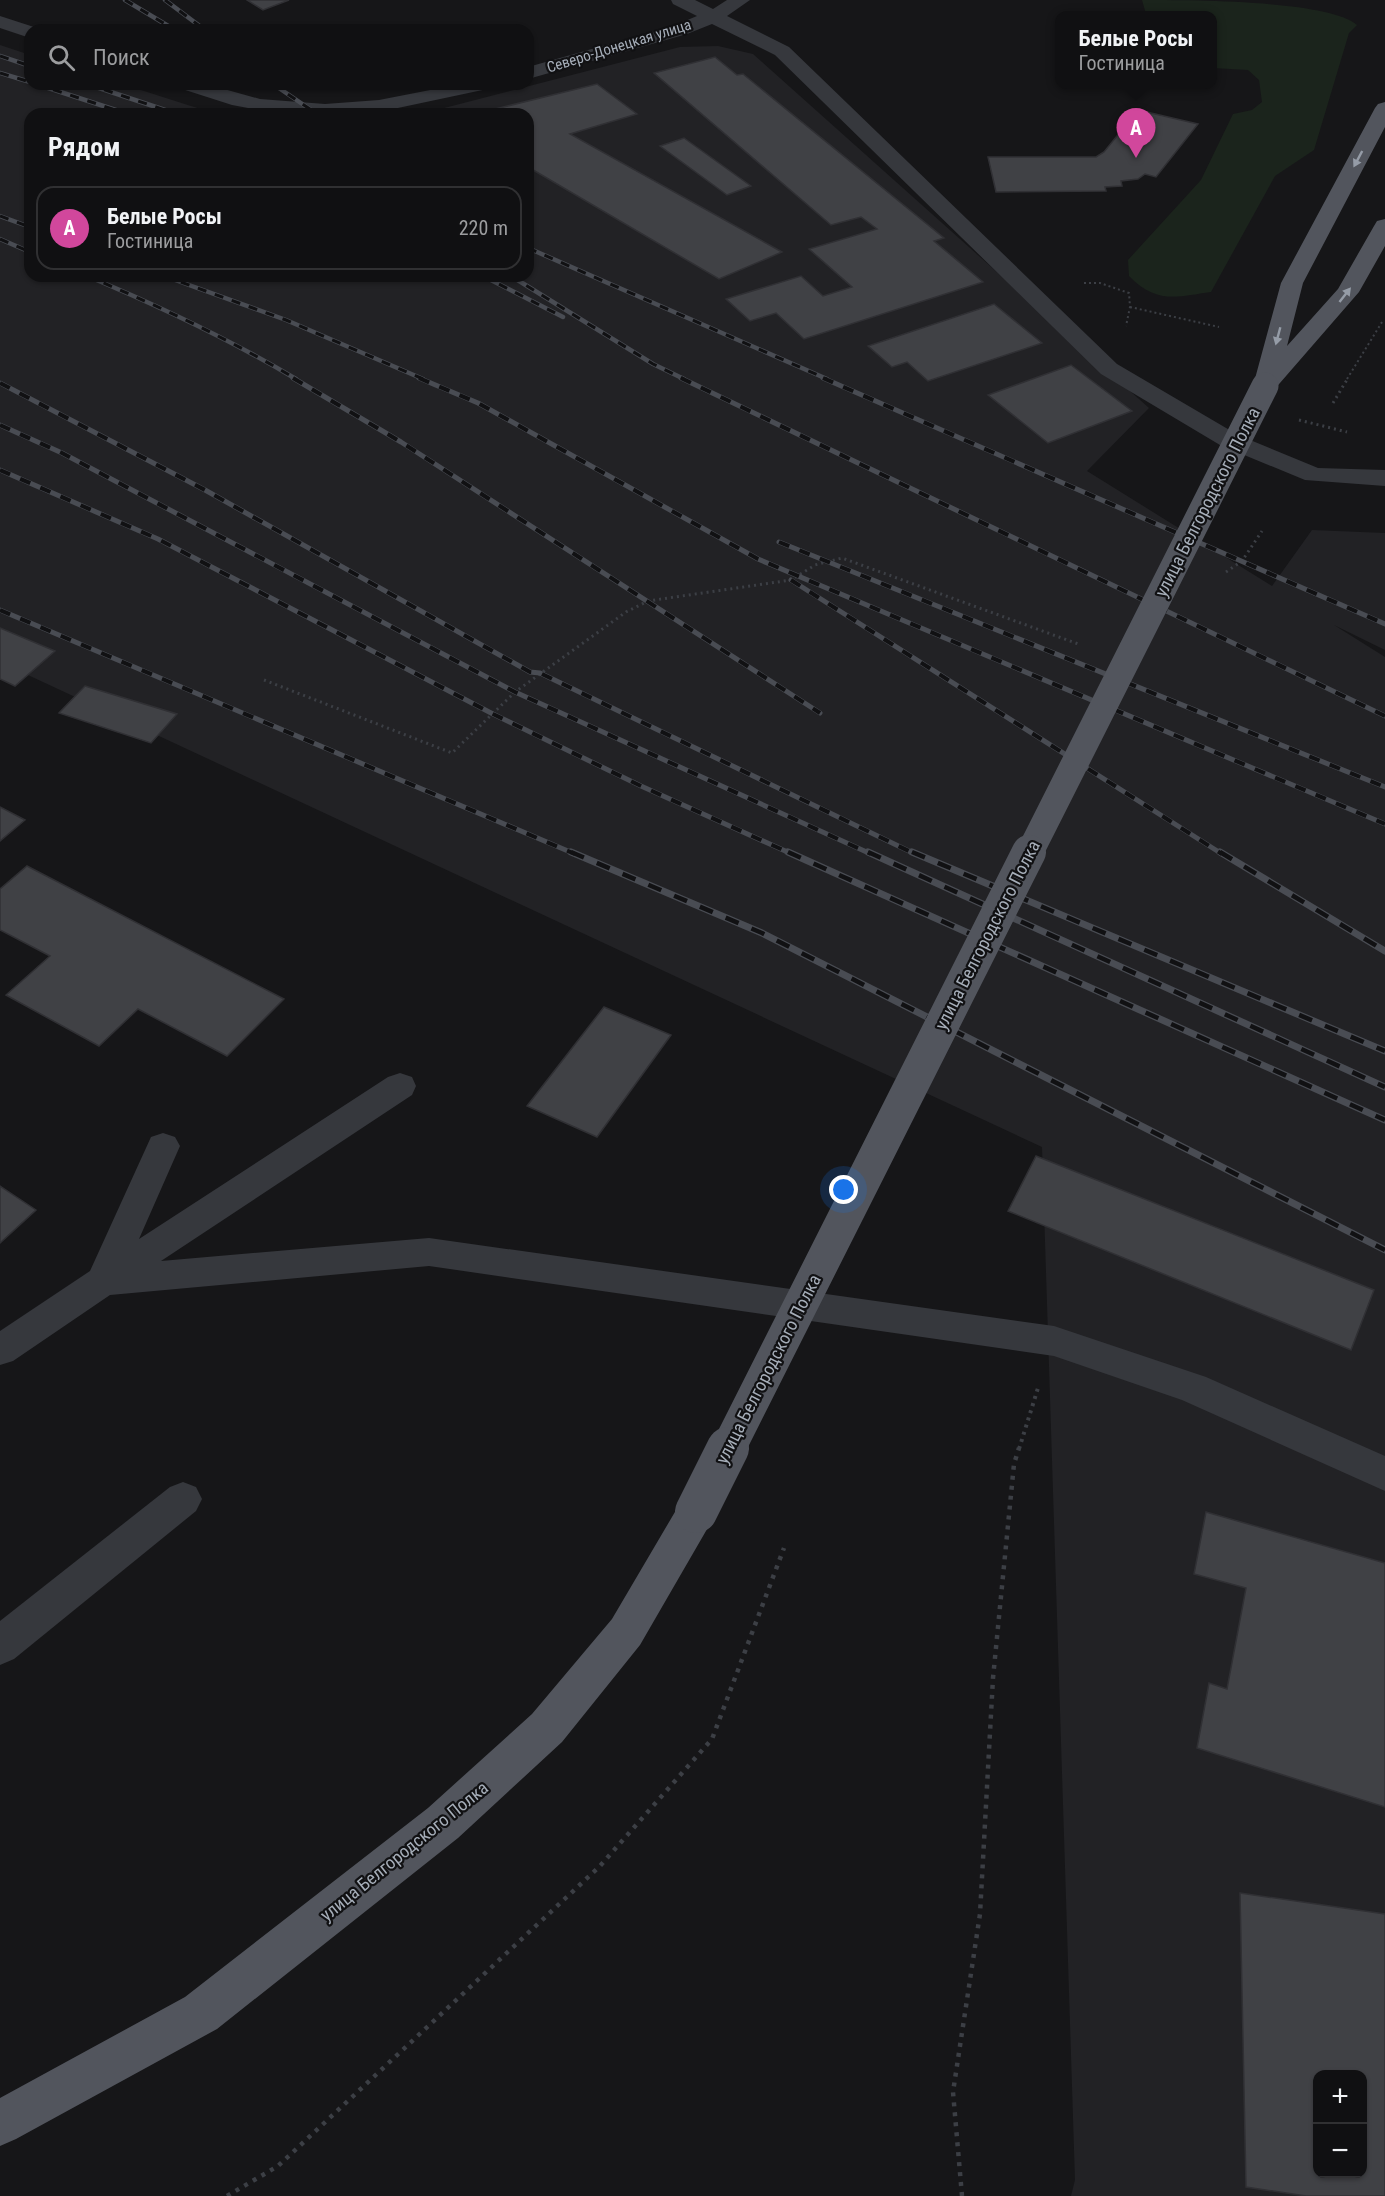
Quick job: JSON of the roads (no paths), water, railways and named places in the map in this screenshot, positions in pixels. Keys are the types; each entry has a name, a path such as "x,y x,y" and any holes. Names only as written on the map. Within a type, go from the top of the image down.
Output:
{"main road":[{"name":"улица Белгородского Полка","path":"0,2123 201,2013 443,1823 547,1728 626,1632 696,1512 1265,386 1292,283 1385,108"},
{"name":"улица Белгородского Полка","path":"1265,386 1348,292 1385,226"}],"lane":[{"path":"680,0 782,51 1109,369 1229,440 1314,475 1385,478"},
{"name":"Северо-Донецкая улица","path":"534,71 680,30 714,16 741,0"},
{"path":"0,22 24,30"},
{"path":"204,90 221,96 281,108"},
{"path":"359,108 462,90"},
{"path":"0,1350 400,1086"},
{"path":"103,1281 163,1146"},
{"path":"103,1281 429,1252 1054,1341 1193,1388 1385,1474"},
{"path":"0,1646 183,1499"}],"railway":[{"path":"125,0 165,24"},
{"path":"165,0 197,24"},
{"path":"0,56 24,64"},
{"path":"0,73 24,80"},
{"path":"54,90 110,108"},
{"path":"105,90 159,108"},
{"path":"282,90 308,108"},
{"path":"0,216 24,225"},
{"path":"0,239 24,249"},
{"path":"534,251 827,379"},
{"path":"101,282 193,324 296,379"},
{"path":"181,282 286,320 423,379"},
{"path":"495,282 563,317"},
{"path":"521,282 653,364 684,379"},
{"path":"293,378 401,442 820,713"},
{"path":"419,378 478,403 758,559 1385,824"},
{"path":"681,378 1385,716"},
{"path":"823,378 1385,624"},
{"path":"0,383 205,490 530,672 540,673 915,854"},
{"path":"0,425 62,453 515,692 871,854"},
{"path":"0,470 158,539 493,714 641,786 792,854"},
{"path":"779,542 1385,787"},
{"path":"791,580 1222,854"},
{"path":"0,610 575,854"},
{"path":"571,852 762,933 1385,1250"},
{"path":"788,852 1385,1120"},
{"path":"868,852 1385,1087"},
{"path":"912,852 1385,1051"},
{"path":"1220,852 1385,951"}],"place":[{"name":"Белые Росы","path":"1136,158"}]}
